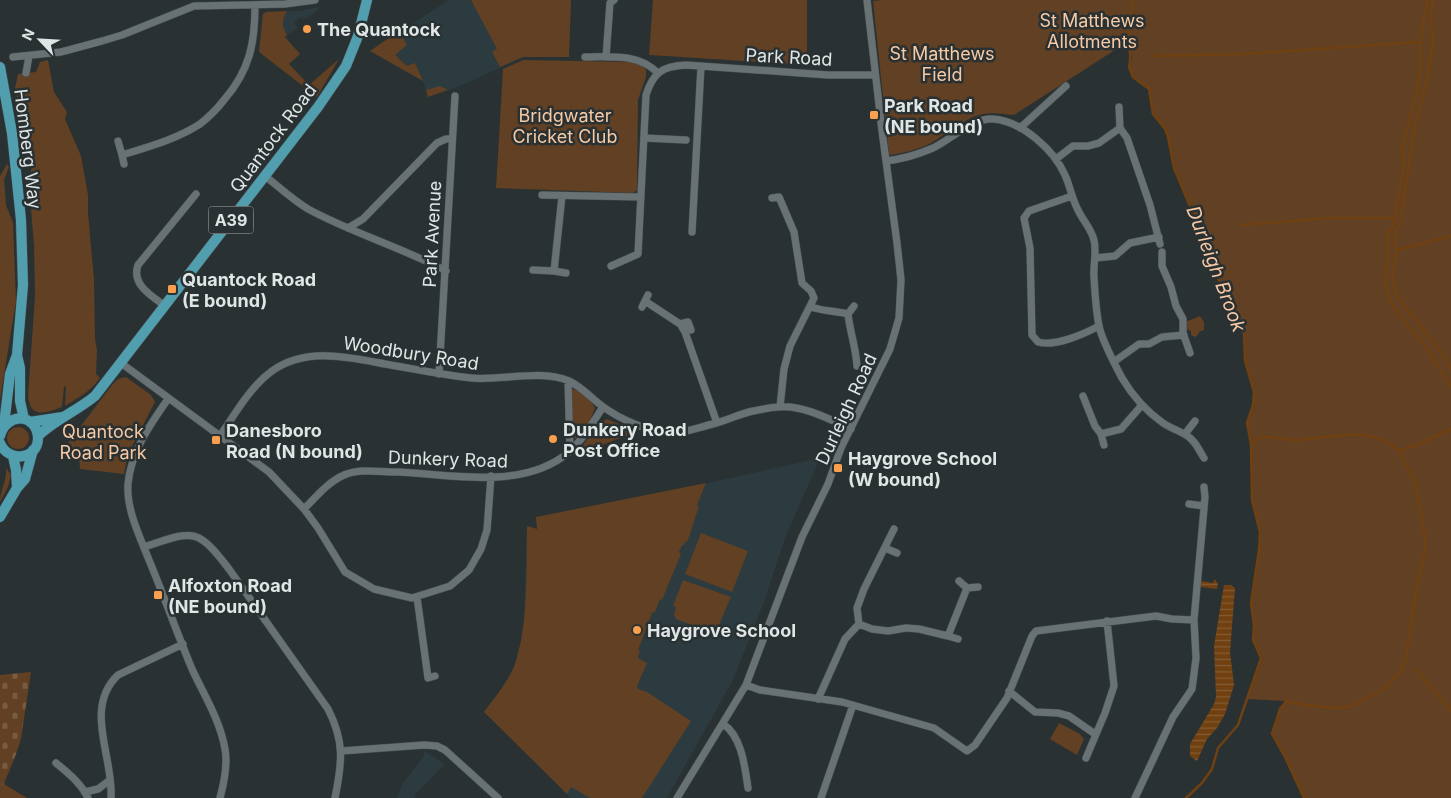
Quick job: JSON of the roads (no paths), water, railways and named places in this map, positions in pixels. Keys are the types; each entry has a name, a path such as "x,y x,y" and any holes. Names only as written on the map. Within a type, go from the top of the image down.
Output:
{"main road":[{"name":"Quantock Road","path":"38,436 95,396 318,107 346,66 358,36 367,0"},
{"name":"Homberg Way","path":"0,67 12,133 21,220 23,286 17,355 10,374 1,438"},
{"name":"Homberg Way","path":"17,355 20,368 20,401 27,420"},
{"name":"Quantock Road","path":"27,420 64,417"},
{"name":"A39","path":"1,438 12,420 27,420"},
{"path":"13,456 25,456 37,444 38,436 35,426 27,420"},
{"path":"1,438 13,456 17,488"},
{"path":"0,517 28,472 33,450"}],"street":[{"path":"13,57 60,52 102,41 122,35 194,3 255,4 316,0"},
{"name":"Durleigh Road","path":"677,798 746,685 802,537 896,334 899,318 900,272 875,75 868,0"},
{"path":"606,57 610,1"},
{"path":"122,155 177,136 191,129 218,107 235,86 247,64 254,37 255,4"},
{"path":"26,73 29,56"},
{"path":"586,57 638,59 658,73 653,79 646,95 638,254 611,266"},
{"name":"Park Road","path":"658,73 674,65 828,75 875,75"},
{"path":"692,232 701,66"},
{"path":"1020,128 1066,86"},
{"name":"Park Avenue","path":"439,374 455,96"},
{"path":"1119,107 1120,128 1127,138 1150,205 1160,244 1162,266 1182,319 1190,353"},
{"path":"886,161 905,158 933,148 982,120 993,119 1020,128 1043,144 1056,159 1065,175 1078,211 1092,234 1095,246 1094,280 1099,326 1114,361 1126,384 1142,405 1170,428 1185,434 1194,442 1204,458"},
{"path":"1056,159 1070,148 1099,143 1120,128"},
{"path":"644,138 674,144 686,140"},
{"path":"348,228 363,220 437,143 446,139 452,139"},
{"path":"118,141 124,164"},
{"path":"265,176 306,208 446,271"},
{"path":"165,306 140,285 136,276 136,269 196,194"},
{"path":"542,195 641,197"},
{"path":"554,271 562,196"},
{"path":"1072,196 1029,211 1024,218 1030,248 1032,335 1038,342 1052,342 1075,337 1099,326"},
{"path":"772,198 779,197 794,232 802,283 811,291 814,298 790,346 784,369 780,407"},
{"path":"1095,258 1116,256 1130,243 1160,244"},
{"path":"533,270 566,272"},
{"path":"645,301 680,324 685,332 717,423"},
{"path":"854,306 848,314 849,330 856,348 857,366"},
{"path":"811,307 848,314"},
{"path":"680,324 688,322 691,330"},
{"path":"1114,361 1138,344 1149,344 1162,337 1184,334"},
{"name":"Woodbury Road","path":"220,436 255,387 272,372 291,361 330,355 356,358 439,374 485,379 543,375 568,381 620,417 647,428 673,433 717,423 750,412 780,407 803,410 851,428"},
{"path":"121,363 269,472 304,509 345,572 374,589 412,598 450,586 469,570 481,549 487,530 490,476"},
{"path":"568,381 570,452"},
{"path":"1083,396 1104,444"},
{"path":"168,399 146,432 132,461 128,485 130,501 144,547 182,644 216,720 225,749 226,767 220,798"},
{"path":"1101,434 1121,429 1142,405"},
{"name":"Dunkery Road","path":"304,509 333,480 346,474 360,471 464,476 515,476 534,472 552,464 570,452 588,430 603,407"},
{"path":"1185,434 1195,421"},
{"path":"1135,798 1173,717 1192,689 1196,658 1194,620 1204,487"},
{"path":"1189,504 1204,506"},
{"path":"818,698 845,639 858,624 857,608 894,529"},
{"path":"144,547 182,535 196,536 205,540 212,547 335,721 341,751 335,798"},
{"path":"885,548 897,553"},
{"path":"959,581 967,588 978,587"},
{"path":"948,636 967,588"},
{"path":"417,597 428,678 435,676"},
{"path":"746,685 760,690 853,705 915,722 934,728 966,751 975,745 1010,691 1032,636 1036,631 1156,616 1194,620"},
{"path":"1086,758 1114,686 1107,621"},
{"path":"858,624 872,629 888,631 906,628 919,629 958,639"},
{"path":"110,798 110,780 102,728 103,701 109,683 122,672 182,644"},
{"path":"1010,691 1035,712 1058,713 1068,716 1095,734"},
{"path":"821,798 853,705"},
{"path":"723,724 733,734 744,764 748,788"},
{"path":"341,751 414,745 437,746 456,760 498,798"},
{"path":"56,763 86,795 110,780"},
{"path":"59,778 65,771"}],"waterway":[{"name":"Durleigh Brook","path":"1132,0 1129,67 1133,77 1149,89 1153,114 1165,129 1174,168 1189,204 1203,230 1223,294 1244,334 1245,361 1254,392 1253,405 1247,423 1251,444 1252,500 1260,532 1251,603 1254,625 1253,640 1261,658 1238,725 1218,748 1212,769 1202,783 1186,798"},
{"path":"1427,0 1420,42 1420,71 1416,95 1402,149 1404,163 1393,226 1387,236 1388,254 1385,285 1391,302 1407,325 1421,340 1451,386"},
{"path":"1433,0 1431,16 1433,41 1428,75 1414,130 1402,215 1394,241 1397,250 1392,275 1396,295 1442,353 1451,370"},
{"path":"1154,56 1243,54 1420,42"},
{"path":"1240,225 1329,218 1394,218"},
{"path":"1397,250 1451,236"},
{"path":"1251,444 1261,437 1300,440 1339,435 1365,435 1389,443 1399,451 1451,429"},
{"path":"1304,798 1272,734 1280,709 1286,701 1335,708 1353,706 1388,686 1401,670 1406,658 1416,591 1425,551 1425,537 1416,485 1399,451"},
{"path":"1417,670 1451,711"}],"place":[{"name":"The Quantock","path":"307,29"},
{"name":"Park Road (NE bound)","path":"874,115"},
{"name":"Quantock Road (E bound)","path":"172,289"},
{"name":"Dunkery Road Post Office","path":"553,439"},
{"name":"Danesboro Road (N bound)","path":"216,440"},
{"name":"Haygrove School (W bound)","path":"838,468"},
{"name":"Alfoxton Road (NE bound)","path":"158,595"},
{"name":"Haygrove School","path":"637,630"}],"park label":[{"name":"St Matthews Allotments","path":"1092,30"},
{"name":"St Matthews Field","path":"942,63"},
{"name":"Bridgwater Cricket Club","path":"565,125"},
{"name":"Quantock Road Park","path":"103,441"}]}
